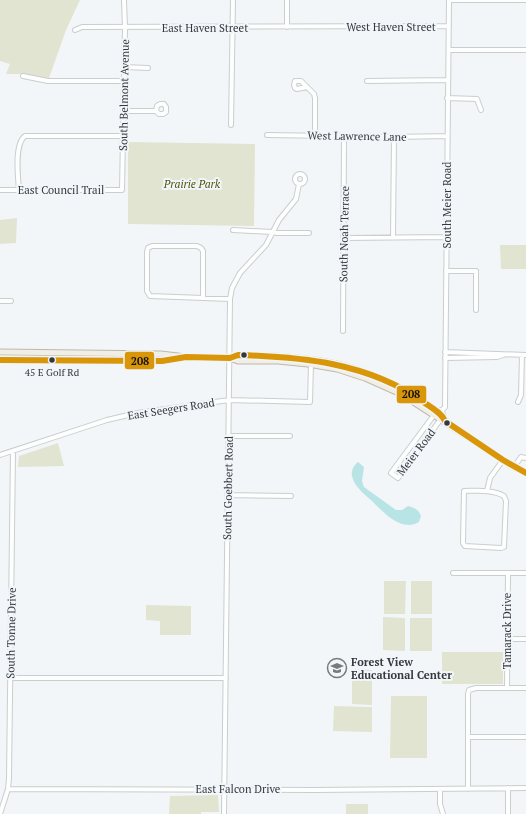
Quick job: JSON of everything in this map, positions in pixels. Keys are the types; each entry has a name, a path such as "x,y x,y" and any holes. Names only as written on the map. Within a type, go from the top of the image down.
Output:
{"main road":[{"path":"0,352 161,354 186,358"},
{"path":"230,358 238,355 274,355 309,358 337,363 365,372 385,380 415,396 459,431 502,460 526,473"},
{"path":"0,360 162,361 186,358 230,358 238,361 311,364 351,373 381,384 402,394 440,416"}],"street":[{"name":"South Belmont Avenue","path":"122,190 125,28 124,0"},
{"path":"231,125 233,0"},
{"path":"287,0 287,27"},
{"path":"449,0 526,0"},
{"name":"South Meier Road","path":"440,416 445,407 447,80 449,50 449,0"},
{"name":"West Haven Street","path":"334,27 449,26"},
{"name":"East Haven Street","path":"75,30 82,27 334,27"},
{"path":"449,50 526,50"},
{"path":"124,67 148,68"},
{"path":"23,76 48,81 124,81"},
{"path":"368,81 447,80"},
{"path":"307,87 314,94 315,98 315,135"},
{"path":"448,98 477,99 481,110"},
{"path":"124,111 156,111"},
{"name":"West Lawrence Lane","path":"267,135 394,137 447,136"},
{"path":"19,190 18,150 22,139 25,136 123,136"},
{"name":"South Noah Terrace","path":"343,331 344,136"},
{"path":"393,237 394,137"},
{"name":"South Goebbert Road","path":"224,814 230,299 235,280 266,245 279,220 296,199 299,184"},
{"name":"East Council Trail","path":"0,190 122,190"},
{"path":"233,230 277,233 309,233"},
{"path":"344,238 446,237"},
{"path":"203,297 202,248 197,246 152,246 148,248 148,294 153,297 203,297 230,299"},
{"path":"446,271 476,271 476,310"},
{"path":"0,301 11,301"},
{"path":"445,352 524,355 521,395 518,402"},
{"path":"445,358 497,357 504,355"},
{"name":"East Seegers Road","path":"0,455 107,420 132,414 229,400 310,402 311,364"},
{"name":"Meier Road","path":"440,416 398,478 391,473 440,416"},
{"path":"229,436 290,436"},
{"name":"South Tonne Drive","path":"0,814 8,789 9,778 13,451"},
{"path":"514,467 521,457 526,458"},
{"path":"487,491 490,478 502,460"},
{"path":"464,491 487,491 504,496 506,501 504,547 465,546 463,543 464,491"},
{"path":"228,495 291,496"},
{"path":"453,573 526,573"},
{"name":"Tamarack Drive","path":"507,688 508,573"},
{"path":"507,639 526,639"},
{"path":"10,678 226,678"},
{"path":"468,789 468,694 470,690 476,688 526,688"},
{"path":"468,737 526,737"},
{"path":"508,788 508,814"},
{"name":"East Falcon Drive","path":"8,789 224,790 526,788"},
{"path":"440,789 440,804 443,814"}],"green space":[{"path":"0,0 80,0 66,30 49,78 21,74 6,74 10,64 0,61"},
{"name":"Prairie Park","path":"128,142 255,144 254,226 128,224"},
{"path":"17,218 16,243 0,244 0,220"},
{"path":"500,245 526,245 526,269 501,269"},
{"path":"58,443 64,466 18,467 19,456"},
{"path":"384,581 406,581 405,614 384,614"},
{"path":"411,581 432,581 432,614 411,614"},
{"path":"146,605 191,606 191,635 160,635 160,621 146,620"},
{"path":"383,617 405,618 405,651 383,650"},
{"path":"410,618 432,618 432,651 410,651"},
{"path":"442,652 503,652 503,684 442,684"},
{"path":"352,669 372,670 372,705 352,704"},
{"path":"391,696 427,696 427,758 390,758"},
{"path":"334,706 372,707 372,732 333,731"},
{"path":"218,795 219,812 201,812 201,814 169,814 170,796"},
{"path":"346,804 368,804 368,814 346,814"}],"water":[{"path":"358,462 364,467 362,481 364,487 396,510 402,510 408,506 413,508 419,512 421,516 419,522 412,525 399,523 386,515 362,492 353,480 352,476 353,468"}],"transit line":[{"name":"208","path":"0,360 162,361 186,357 230,358 238,355 311,360 334,364 380,378 401,388 435,410 445,421 503,460 526,473"}],"place":[{"name":"45 E Golf Rd","path":"52,360"},
{"name":"Forest View Educational Center","path":"337,668"}]}
